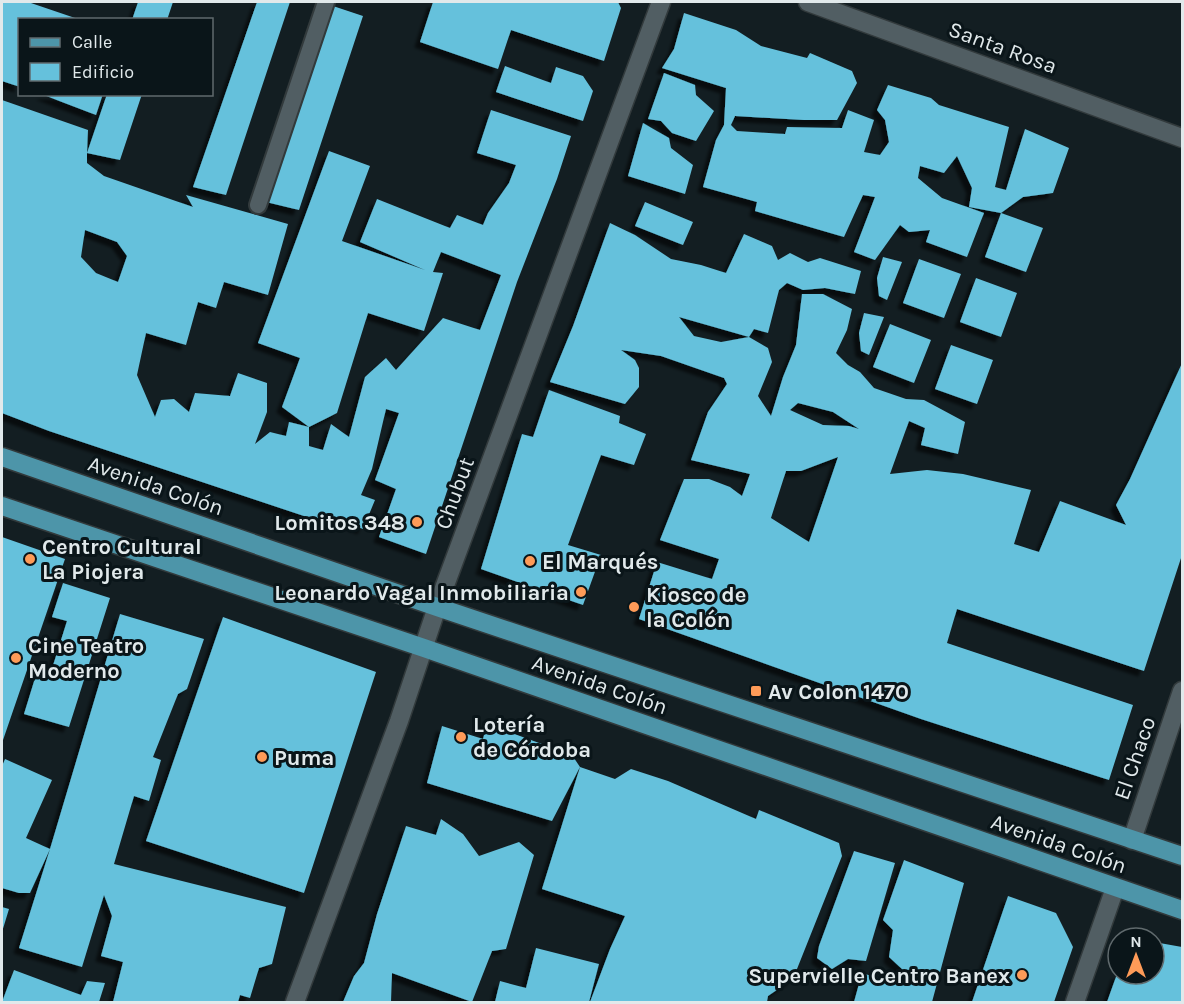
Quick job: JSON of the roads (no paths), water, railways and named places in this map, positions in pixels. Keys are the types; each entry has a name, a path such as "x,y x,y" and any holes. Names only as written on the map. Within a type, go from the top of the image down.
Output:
{"main road":[{"name":"Avenida Colón","path":"2,458 437,607 1182,856"},
{"name":"Avenida Colón","path":"2,506 424,648 1182,910"}],"street":[{"name":"Chubut","path":"296,1002 399,721 437,607 661,2"},
{"name":"Santa Rosa","path":"808,2 1182,138"},
{"name":"El Chaco","path":"1132,840 1182,691"},
{"path":"1075,1002 1115,888"}],"lane":[{"path":"258,205 326,2"}],"place":[{"name":"Lomitos 348","path":"417,522"},
{"name":"Centro Cultural La Piojera","path":"30,559"},
{"name":"El Marqués","path":"530,561"},
{"name":"Leonardo Vagal Inmobiliaria","path":"581,592"},
{"name":"Kiosco de la Colón","path":"634,607"},
{"name":"Cine Teatro Moderno","path":"16,658"},
{"name":"Av Colon 1470","path":"756,691"},
{"name":"Lotería de Córdoba","path":"461,737"},
{"name":"Puma","path":"262,757"},
{"name":"Supervielle Centro Banex","path":"1022,975"}]}
